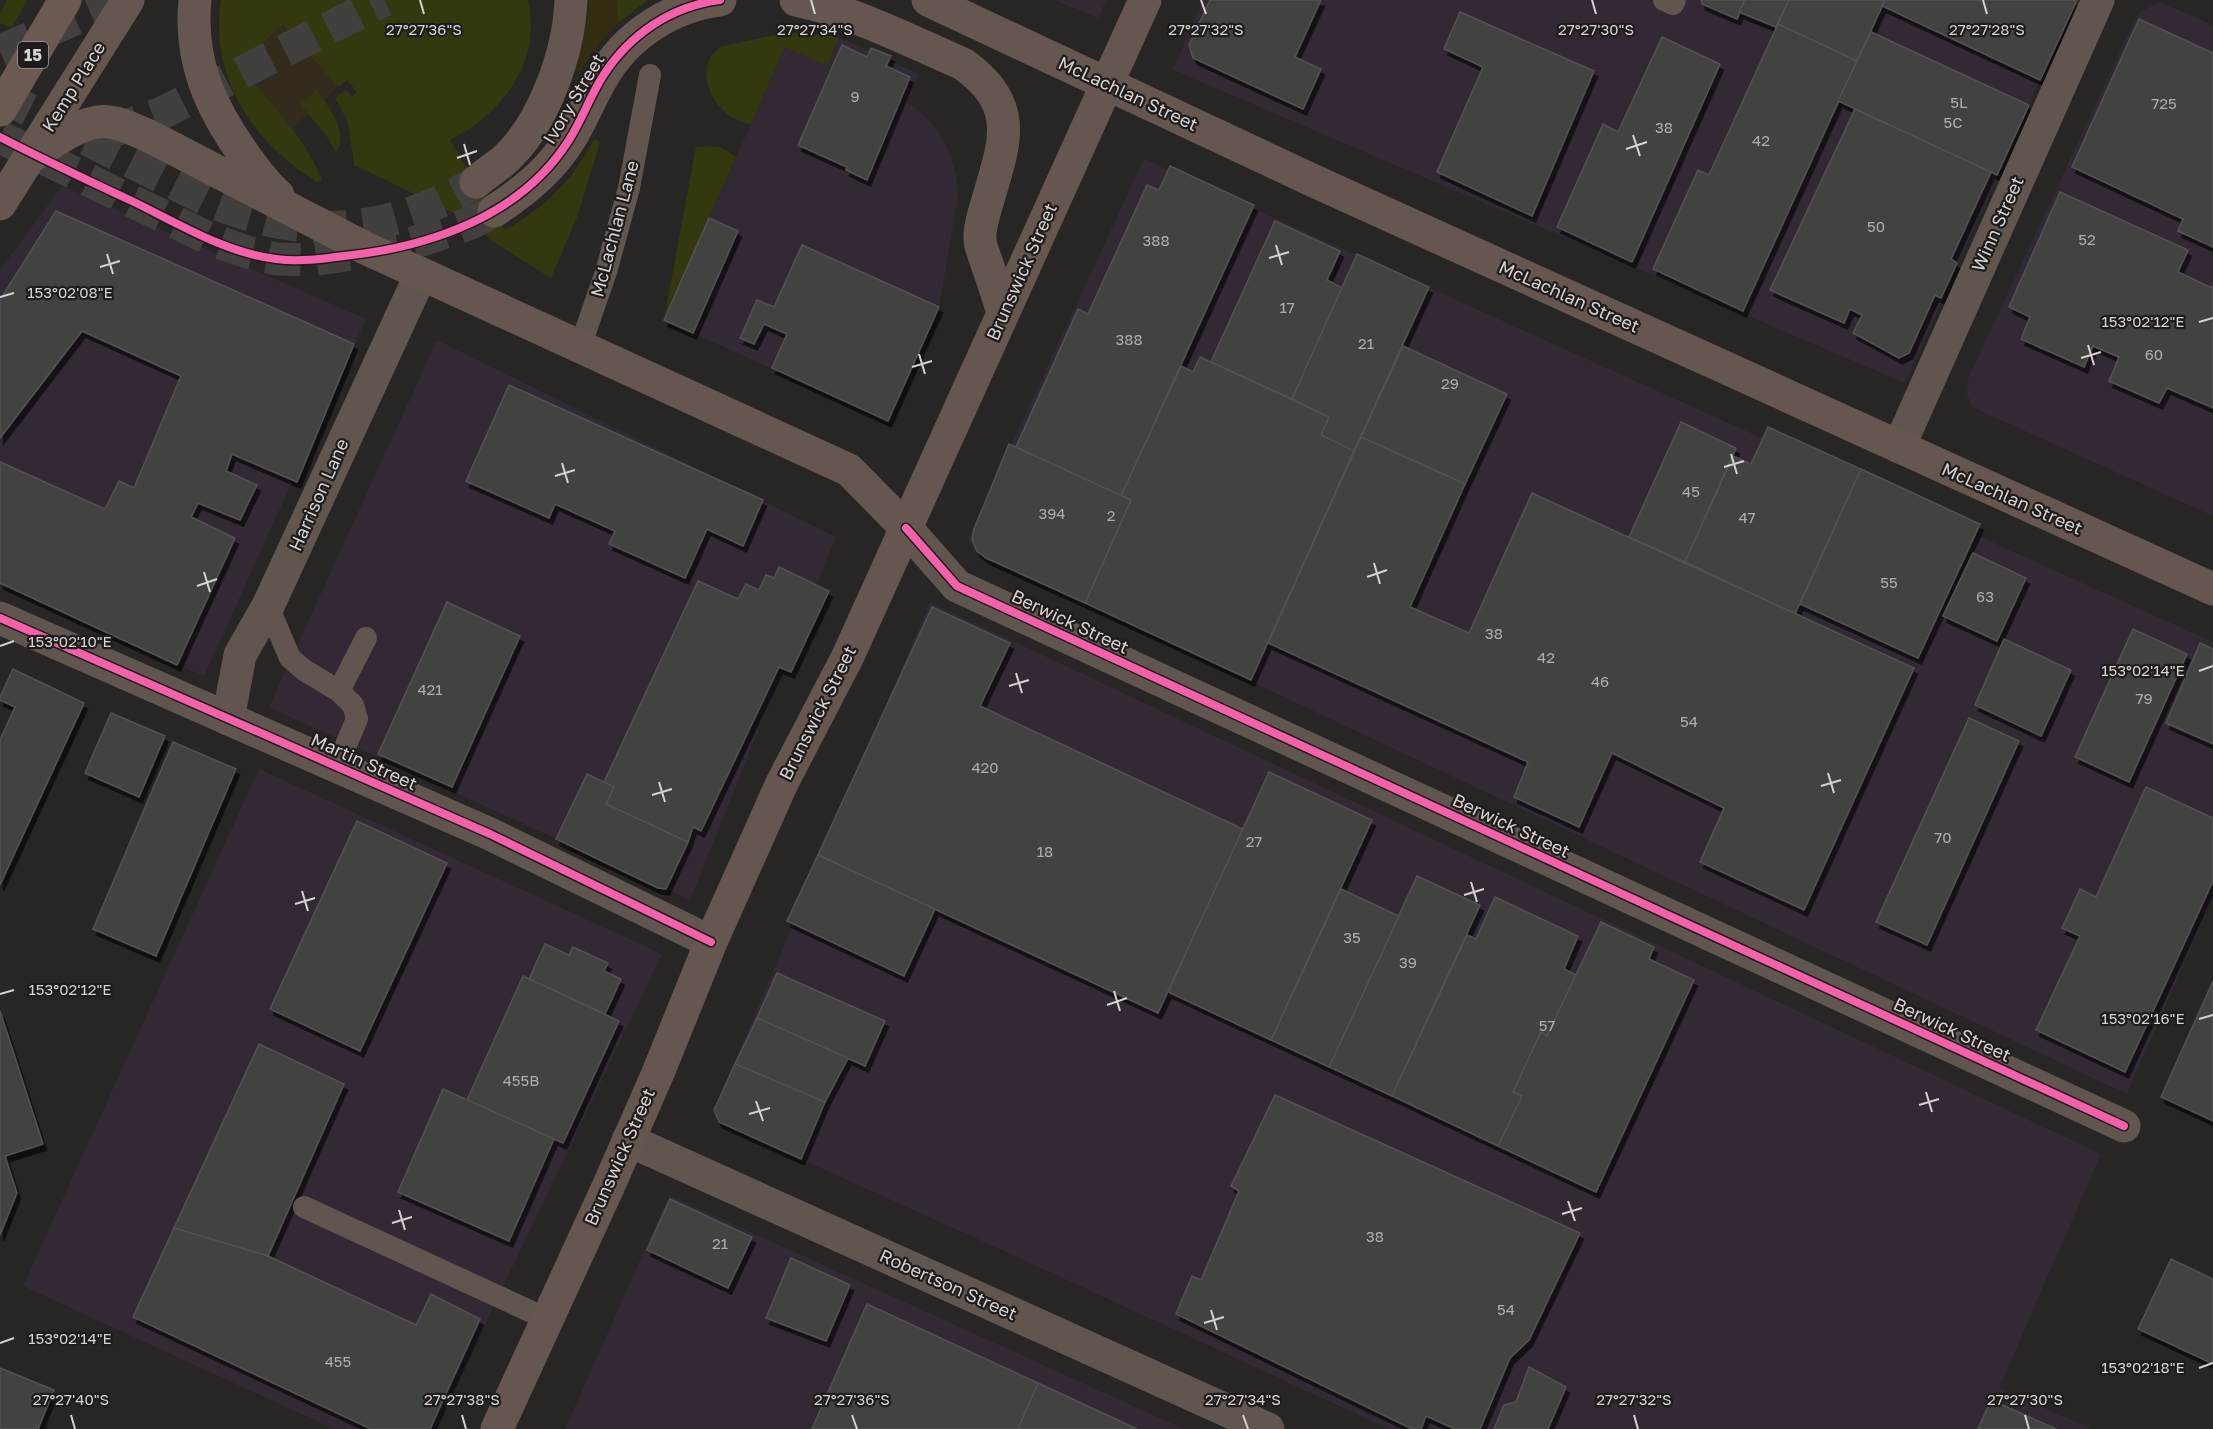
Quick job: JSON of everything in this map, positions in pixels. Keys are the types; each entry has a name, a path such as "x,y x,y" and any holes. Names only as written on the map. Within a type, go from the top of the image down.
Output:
{"highway":[{"name":"15","path":"0,110 64,0"}],"main road":[{"name":"Kemp Place","path":"0,204 129,0"},
{"path":"195,0 193,25 196,58 217,112 231,137 259,176 273,192 297,212"},
{"name":"Ivory Street","path":"476,182 503,161 524,136 540,111 556,77 566,45 571,0"},
{"name":"Ivory Street","path":"494,211 534,182 553,162 570,140 602,78 616,57 633,39 655,22 680,9 720,0"},
{"path":"796,0 850,15 963,64 979,75 992,90 1005,127 1003,146 983,214 980,238 1003,313"},
{"name":"McLachlan Street","path":"928,0 1106,84 2213,589"},
{"name":"Brunswick Street","path":"497,1429 628,1140 711,942 782,783 848,656 1145,0"},
{"path":"30,157 76,130 98,122 123,125 297,212 336,234 849,470 906,528"}],"street":[{"name":"Winn Street","path":"1899,447 2098,0"},
{"name":"Harrison Lane","path":"228,719 240,655 268,606 421,274"},
{"name":"Berwick Street","path":"906,528 957,586 2124,1126"},
{"name":"Martin Street","path":"0,618 513,845 711,942"},
{"name":"Robertson Street","path":"628,1140 1268,1429"}],"lane":[{"path":"1664,0 1673,4 1675,0"},
{"name":"McLachlan Lane","path":"580,347 606,272 629,188 650,75"},
{"path":"268,606 290,658 304,670 339,691 353,705 357,718 337,766"},
{"path":"339,691 366,638"},
{"path":"304,1207 547,1319"}],"shaded area":[{"path":"1054,0 1106,0 1098,18"},
{"path":"1203,0 2076,0 1905,383 1173,70"},
{"path":"2160,2 2213,25 2213,516 1972,407 1967,394 1968,379 2138,13"},
{"path":"283,25 338,87 324,100 316,90 301,103 309,113 292,128 237,65"},
{"path":"839,37 919,74 907,102 924,115 939,132 956,174 958,197 939,307 888,421 664,320 785,47 827,65"},
{"path":"1144,159 2213,642 2213,897 2127,1094 974,551 968,538"},
{"path":"62,186 366,319 204,676 0,585 0,270"},
{"path":"437,340 836,537 690,900 269,707"},
{"path":"930,602 2101,1154 1999,1388 2092,1429 1389,1429 719,1122 714,1110"},
{"path":"259,769 662,954 435,1429 334,1429 23,1286"},
{"path":"669,1195 1184,1429 565,1429"}],"green space":[{"path":"7,0 27,0 12,28 0,23 0,13"},
{"path":"221,0 528,0 531,23 529,44 514,83 487,115 450,140 505,230 546,202 567,180 594,139 600,142 577,217 551,278 489,239 481,226 354,165 348,122 335,98 346,90 352,97 357,92 347,80 338,87 283,25 237,65 296,133 322,180 317,182 294,166 255,128 240,105 229,81 222,55 219,28"},
{"path":"616,0 648,0 618,23"},
{"path":"789,32 839,37 827,66 785,47 751,124 729,115 719,106 709,88 706,78 709,60 723,46"},
{"path":"316,90 331,111 339,128 340,144 336,152 326,135 300,104"},
{"path":"696,147 720,147 736,157 664,320"}],"sand":[{"path":"589,0 616,0 618,23 602,40 579,72 575,70 587,20"}],"building":[{"path":"1210,0 1321,0 1295,57 1321,69 1303,109 1193,58 1189,45"},
{"path":"1701,0 1745,0 1737,19 1702,4"},
{"path":"1745,0 1789,0 1776,27 1739,12"},
{"path":"1789,0 1885,0 1857,61 1778,24"},
{"path":"1885,0 2077,0 2040,80 1882,6"},
{"path":"1460,12 1594,71 1532,216 1437,172 1483,67 1444,49"},
{"path":"2139,19 2213,53 2213,247 2178,231 2183,219 2072,167"},
{"path":"1778,24 1857,61 1743,311 1653,269 1698,170 1709,175"},
{"path":"1871,32 2029,105 1997,175 1838,101"},
{"path":"1662,37 1720,64 1632,262 1557,227 1603,124 1618,132"},
{"path":"842,45 867,57 871,48 891,56 886,66 910,77 867,180 846,170 847,167 798,145"},
{"path":"1855,109 1991,172 1951,259 1957,263 1941,298 1935,295 1909,353 1899,358 1853,333 1862,315 1850,309 1844,323 1770,290"},
{"path":"1170,166 1254,205 1121,496 1016,447 1078,309 1088,314 1147,185 1159,190"},
{"path":"2060,192 2188,250 2178,272 2212,288 2213,285 2213,408 2167,388 2159,403 2109,381 2119,357 2093,346 2084,367 2021,339 2030,317 2009,307"},
{"path":"56,211 354,344 297,482 232,454 226,471 257,485 240,520 198,503 191,517 235,538 177,665 0,583 0,462 105,509 119,481 134,488 181,376 82,331 0,438 0,300"},
{"path":"709,218 738,231 693,333 664,320"},
{"path":"1275,221 1340,251 1327,280 1342,288 1292,399 1211,362"},
{"path":"802,245 939,307 888,421 772,368 787,334 764,324 754,344 740,338 757,300 774,307"},
{"path":"1357,254 1429,287 1354,451 1321,435 1329,417 1292,399"},
{"path":"1403,346 1507,394 1465,484 1361,437"},
{"path":"1200,357 1329,417 1321,435 1354,451 1251,680 1085,603 1131,500 1121,496 1181,366 1193,372"},
{"path":"509,385 763,500 743,546 707,529 685,578 609,544 615,531 555,504 549,518 466,481"},
{"path":"1681,422 1736,448 1685,562 1629,537"},
{"path":"1768,427 1861,469 1795,614 1685,562 1733,456 1751,464"},
{"path":"1361,437 1465,484 1410,607 1469,633 1532,493 1914,668 1804,910 1700,862 1724,808 1612,753 1579,827 1514,797 1528,762 1268,643"},
{"path":"1009,444 1131,500 1085,603 986,558 977,551 972,539 974,529"},
{"path":"1861,469 1980,524 1918,658 1800,604"},
{"path":"1973,553 2026,578 1997,641 1943,616"},
{"path":"779,567 829,591 791,672 779,667 701,831 693,827 688,842 606,804 614,787 604,782 698,581 738,599 746,584 759,590 766,575 774,578"},
{"path":"447,602 520,636 452,787 378,754"},
{"path":"932,607 1010,643 980,706 1243,829 1158,1013 818,855"},
{"path":"2133,629 2187,654 2129,782 2075,757"},
{"path":"2004,639 2071,670 2041,736 1975,705"},
{"path":"2200,643 2213,649 2213,744 2166,723"},
{"path":"13,669 84,703 0,885 0,740 15,707 0,700 0,697"},
{"path":"111,713 165,736 139,797 85,773"},
{"path":"1969,718 2019,741 1927,945 1876,922"},
{"path":"173,742 236,769 156,956 93,929"},
{"path":"1269,772 1372,820 1271,1040 1168,992"},
{"path":"587,774 614,787 606,804 688,842 666,889 658,888 556,839"},
{"path":"2146,787 2213,818 2213,881 2125,1072 2036,1030 2080,936 2062,928 2080,889 2096,897"},
{"path":"357,821 447,863 360,1051 270,1009"},
{"path":"818,855 935,909 904,976 787,921"},
{"path":"1417,876 1480,905 1392,1096 1329,1067"},
{"path":"1341,889 1399,916 1329,1067 1271,1040"},
{"path":"1495,897 1578,936 1564,969 1576,975 1547,1036 1541,1032 1513,1092 1522,1096 1498,1146 1392,1096 1467,935 1476,939"},
{"path":"1601,922 1654,947 1649,959 1694,980 1596,1192 1498,1146 1522,1096 1513,1092 1541,1032 1547,1036"},
{"path":"545,944 569,955 573,947 608,963 604,971 621,979 605,1014 529,979"},
{"path":"777,973 885,1021 865,1066 757,1018"},
{"path":"523,976 619,1021 563,1143 467,1100"},
{"path":"2213,981 2213,1121 2161,1097"},
{"path":"0,1011 43,1144 5,1156 17,1193 0,1235"},
{"path":"757,1018 848,1058 825,1102 735,1064"},
{"path":"259,1044 344,1084 268,1256 174,1228"},
{"path":"735,1064 825,1102 801,1159 719,1122 714,1110"},
{"path":"443,1089 554,1139 509,1241 398,1192"},
{"path":"1275,1095 1580,1233 1529,1340 1510,1358 1480,1429 1455,1429 1426,1416 1421,1429 1412,1429 1176,1314 1192,1276 1201,1280 1239,1191 1231,1186"},
{"path":"670,1199 752,1237 728,1288 647,1250"},
{"path":"174,1228 268,1256 416,1325 431,1294 480,1319 430,1429 371,1429 133,1317"},
{"path":"791,1258 850,1285 826,1341 766,1318"},
{"path":"2171,1259 2213,1279 2213,1364 2138,1329"},
{"path":"867,1304 1038,1383 1018,1429 812,1429"},
{"path":"1529,1367 1566,1387 1548,1429 1494,1429 1504,1405 1516,1402"},
{"path":"0,1368 54,1390 38,1429 0,1429"},
{"path":"1038,1383 1137,1429 1018,1429"},
{"path":"1991,1400 2056,1429 1978,1429"}],"tunnel":[{"path":"0,51 120,0"},
{"path":"107,133 162,113 384,0"},
{"path":"0,95 205,199 275,222 343,227 376,223 409,214 476,182"},
{"path":"0,137 210,239 276,259 310,260 402,247 471,223 494,211"}],"cycle path":[{"path":"0,137 203,236 239,251 257,256 293,260 376,252 409,245 471,223 499,208 526,189 549,166 569,140 603,76 625,48 668,16 702,3 720,0"},
{"path":"906,528 957,586 2124,1126"},
{"path":"0,618 490,834 711,942"}]}
